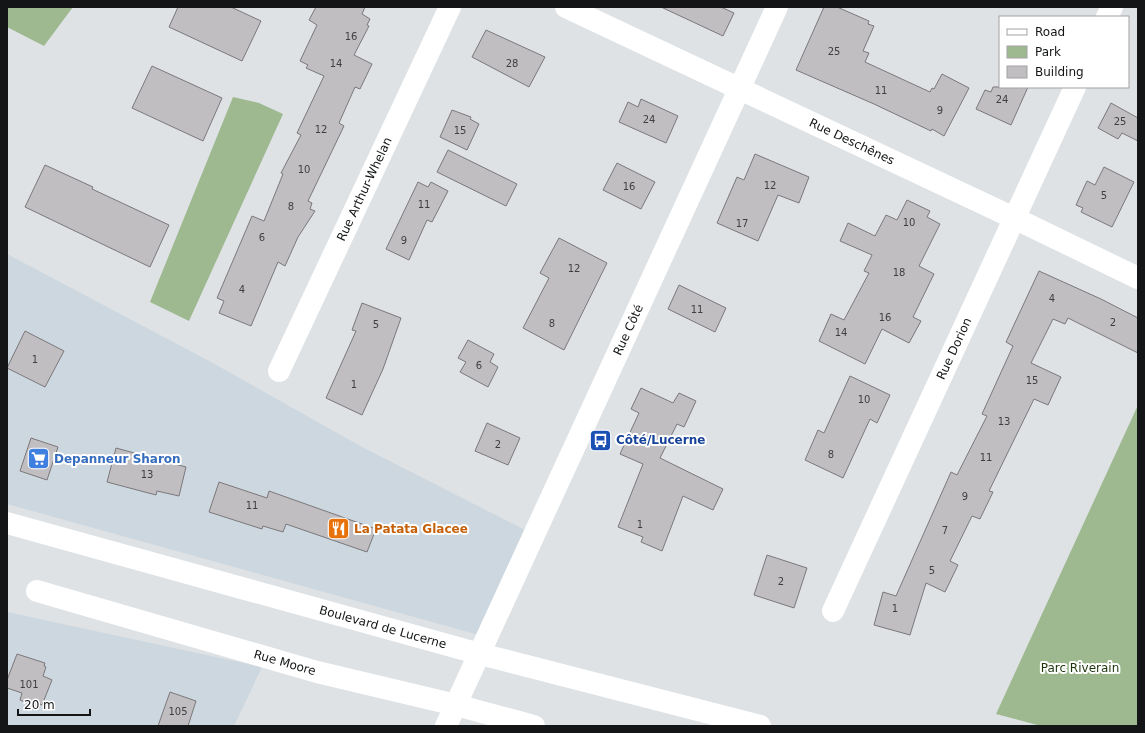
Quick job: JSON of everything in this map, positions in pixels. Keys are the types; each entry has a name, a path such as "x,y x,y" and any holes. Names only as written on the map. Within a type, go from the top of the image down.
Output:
{"street":[{"name":"Rue Arthur-Whelan","path":"279,372 450,7"},
{"name":"Rue Deschênes","path":"566,7 740,88 1138,278"},
{"name":"Rue Côté","path":"446,726 777,7"},
{"path":"1108,16 1112,7"},
{"name":"Rue Dorion","path":"833,611 1075,88"},
{"name":"Boulevard de Lucerne","path":"7,523 480,654 760,726"},
{"name":"Rue Moore","path":"37,591 317,672 456,705 534,726"}],"shaded area":[{"path":"7,254 211,362 362,447 527,531 479,635 7,504"},
{"path":"7,612 262,667 234,726 7,726"}],"green space":[{"path":"7,7 73,7 44,46 7,27"},
{"path":"233,97 259,103 283,114 189,321 150,302"},
{"name":"Parc Riverain","path":"1138,405 1138,726 1041,726 996,714"}],"building":[{"path":"178,7 231,7 261,21 242,61 169,27"},
{"path":"316,7 365,7 362,14 370,19 367,25 369,26 354,55 372,64 360,89 355,87 339,123 344,126 308,201 312,203 310,209 315,211 298,237 285,266 278,262 251,326 219,313 224,301 217,298 252,216 264,221 283,174 281,173 301,135 297,133 324,76 306,68 308,65 300,61 317,25 309,20"},
{"path":"661,7 721,7 734,13 723,36"},
{"path":"824,7 837,7 869,21 868,24 874,26 863,51 869,53 865,62 930,92 932,88 934,89 942,74 969,88 944,136 932,129 931,131 796,70"},
{"path":"486,30 545,57 529,87 472,57"},
{"path":"152,66 222,98 203,141 132,108"},
{"path":"993,87 1028,88 1011,125 976,109 985,90 991,92"},
{"path":"641,99 678,116 666,143 619,122 628,102 638,107"},
{"path":"1111,103 1138,118 1138,141 1122,133 1118,139 1098,128"},
{"path":"452,110 471,117 470,119 479,124 467,150 440,137"},
{"path":"448,150 517,184 506,206 437,172"},
{"path":"755,154 809,177 799,203 778,195 758,241 717,223 737,177 744,180"},
{"path":"617,163 655,182 641,209 603,190"},
{"path":"45,165 169,225 150,267 25,207"},
{"path":"1104,167 1134,182 1112,227 1081,212 1083,208 1076,205 1087,181 1095,185"},
{"path":"418,182 428,187 431,182 448,191 432,222 427,220 409,260 386,249"},
{"path":"907,200 930,211 927,217 940,224 919,266 934,274 913,317 921,321 909,343 882,329 865,364 819,341 831,314 844,320 869,273 864,271 872,255 840,241 848,223 875,236 886,215 897,220"},
{"path":"559,238 607,263 564,350 523,328 549,278 540,273"},
{"path":"1039,271 1101,299 1138,318 1138,353 1068,318 1065,324 1053,319 1031,363 1061,377 1048,405 1034,399 989,491 993,492 980,519 972,516 950,561 958,565 945,592 926,583 910,635 874,625 883,592 896,596 951,472 957,475 987,416 982,414 1013,346 1006,342"},
{"path":"679,285 726,308 715,332 668,309"},
{"path":"362,303 401,318 383,369 362,415 326,398 356,331 352,330"},
{"path":"25,331 64,351 45,387 7,368"},
{"path":"468,340 494,354 490,362 498,367 488,387 460,372 466,362 458,358"},
{"path":"850,376 890,395 877,423 870,419 843,478 805,460 818,430 824,433"},
{"path":"641,388 673,403 679,393 696,401 684,427 677,424 660,458 723,489 713,510 683,496 662,551 641,542 643,537 618,527 643,464 620,454 639,413 631,409"},
{"path":"487,423 520,438 508,465 475,451"},
{"name":"Depanneur Sharon","path":"31,438 58,447 47,480 20,471"},
{"path":"116,448 186,467 179,496 157,491 156,495 107,482"},
{"path":"219,482 267,498 269,491 376,529 367,552 286,524 283,532 263,526 262,529 209,512"},
{"path":"767,555 807,568 794,608 754,595"},
{"path":"17,654 45,663 44,666 46,667 43,676 52,680 42,705 40,704 39,708 20,700 22,693 7,688 7,680"},
{"path":"170,692 196,701 188,726 158,726"}],"place":[{"name":"Côté/Lucerne","path":"601,440"},
{"name":"Depanneur Sharon","path":"39,459"},
{"name":"La Patata Glacee","path":"339,529"}]}
